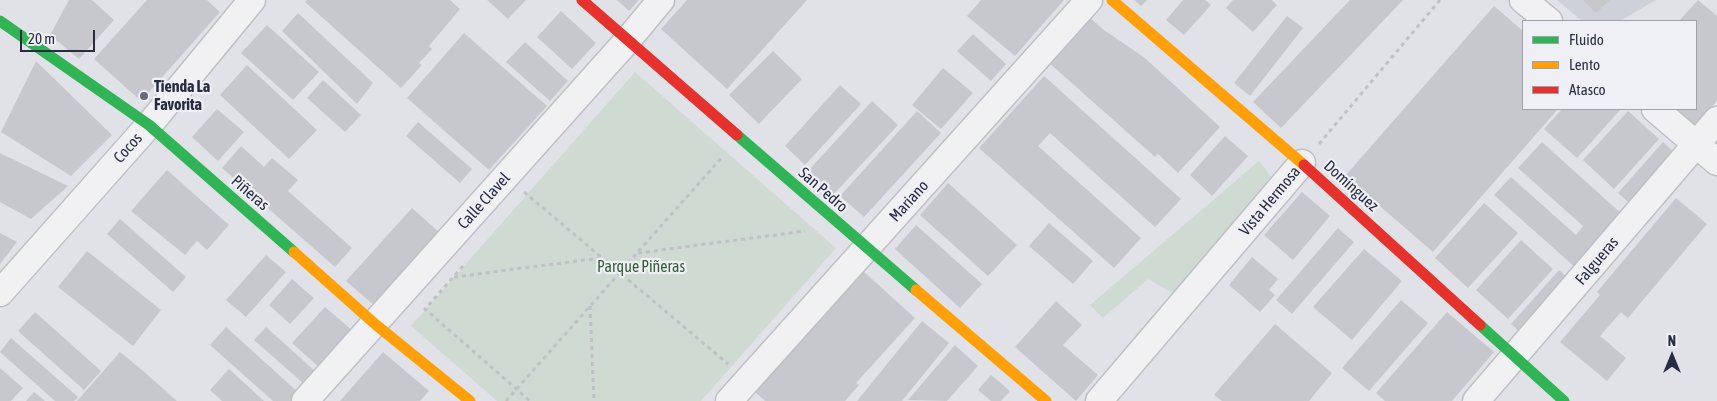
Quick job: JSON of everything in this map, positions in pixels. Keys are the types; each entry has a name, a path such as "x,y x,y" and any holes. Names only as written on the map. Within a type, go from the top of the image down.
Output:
{"street":[{"name":"Cocos","path":"0,293 149,125 252,0"},
{"name":"San Pedro","path":"582,0 866,249 1046,401"},
{"name":"Calle Clavel","path":"306,401 627,41 661,0"},
{"name":"Mariano","path":"729,401 1089,0"},
{"name":"Domínguez","path":"1112,0 1302,163 1564,401"},
{"path":"1523,0 1548,20"},
{"name":"Piñeras","path":"1,18 149,125 375,324 470,401"},
{"path":"1656,110 1717,162"},
{"name":"Falgueras","path":"1476,401 1717,120"},
{"name":"Vista Hermosa","path":"1099,401 1302,163"}],"path":[{"name":"Vista Hermosa","path":"1302,163 1440,0"},
{"path":"506,401 739,138"},
{"path":"506,176 747,380"},
{"path":"522,200 531,189"},
{"path":"637,253 806,231"},
{"path":"453,277 602,258"},
{"path":"466,263 425,310 530,401"},
{"path":"590,306 594,401"}],"shaded area":[{"path":"1557,0 1656,0 1622,20 1581,20"}],"green space":[{"name":"Parque Piñeras","path":"635,72 836,248 701,401 497,401 411,326"},
{"path":"1259,161 1273,179 1174,294 1148,279 1103,318 1090,305"}],"building":[{"path":"69,0 92,0 114,20 79,59 50,35"},
{"path":"147,0 207,0 220,12 141,101 94,59"},
{"path":"307,0 450,0 460,9 429,46 432,49 419,63 422,65 401,88 305,2"},
{"path":"487,0 526,0 508,19"},
{"path":"617,0 639,0 629,11"},
{"path":"687,0 807,0 727,89 661,29"},
{"path":"981,0 1064,0 1015,56 967,16"},
{"path":"1134,0 1147,0 1141,6"},
{"path":"1183,0 1205,0 1211,5 1184,35 1166,20"},
{"path":"1233,0 1272,0 1277,5 1253,32 1226,8"},
{"path":"1350,0 1403,0 1281,128 1253,102"},
{"path":"1583,0 1610,0 1596,13"},
{"path":"1698,0 1717,16 1717,101 1693,128 1671,110 1697,110 1697,20 1680,20"},
{"path":"1494,6 1522,30 1522,110 1557,110 1433,252 1345,176"},
{"path":"561,11 596,43 572,69 537,37"},
{"path":"298,13 373,83 357,104 282,31"},
{"path":"1088,16 1104,30 1145,58 1220,127 1178,173 1158,154 1155,157 1047,61"},
{"path":"1287,16 1303,28 1250,96 1234,83"},
{"path":"267,25 319,72 293,100 241,53"},
{"path":"464,33 547,106 489,170 407,98"},
{"path":"973,34 1006,64 991,81 957,51"},
{"path":"525,42 568,81 550,101 506,62"},
{"path":"773,51 802,79 759,124 729,95"},
{"path":"36,61 112,135 71,176 1,132"},
{"path":"247,65 317,130 289,159 220,95"},
{"path":"943,68 973,93 941,129 912,105"},
{"path":"1044,76 1181,199 1155,227 1050,133 1038,146 1141,238 1114,268 979,148"},
{"path":"323,80 361,115 345,132 307,98"},
{"path":"840,85 861,104 805,165 785,146"},
{"path":"872,101 898,125 834,194 808,171"},
{"path":"217,109 244,132 218,161 192,137"},
{"path":"1561,110 1620,110 1577,158 1544,129"},
{"path":"917,111 941,133 864,217 840,196"},
{"path":"1628,111 1659,139 1614,189 1583,160"},
{"path":"418,122 472,169 460,183 406,136"},
{"path":"1225,136 1248,156 1212,196 1190,175"},
{"path":"1542,142 1625,217 1577,269 1494,195 1511,177 1576,235 1583,226 1518,168"},
{"path":"1663,142 1679,157 1634,207 1618,193"},
{"path":"241,146 264,167 272,158 298,180 288,191 352,248 335,267 222,168"},
{"path":"0,153 68,186 31,219 0,202"},
{"path":"167,170 229,225 207,250 197,241 185,255 131,211"},
{"path":"948,183 1017,245 988,276 920,215"},
{"path":"1302,192 1330,216 1293,260 1264,235"},
{"path":"1676,198 1707,224 1628,318 1621,312 1600,336 1626,358 1607,381 1560,342 1600,295 1597,292"},
{"path":"1484,203 1518,233 1468,288 1435,258"},
{"path":"412,208 441,234 376,307 346,281"},
{"path":"120,219 186,277 173,292 107,234"},
{"path":"1049,223 1093,261 1073,284 1029,246"},
{"path":"916,225 982,284 960,308 895,249"},
{"path":"1338,228 1354,242 1292,314 1276,300"},
{"path":"0,233 17,242 0,264"},
{"path":"1521,240 1553,269 1508,319 1476,290"},
{"path":"1364,249 1402,281 1352,340 1313,307"},
{"path":"87,251 161,310 133,346 58,287"},
{"path":"266,255 286,272 246,317 226,300"},
{"path":"1252,257 1278,279 1269,290 1275,295 1260,312 1229,285"},
{"path":"862,270 915,318 856,383 859,385 845,401 765,401 753,390"},
{"path":"1559,270 1574,283 1526,337 1511,324"},
{"path":"292,279 314,298 290,324 269,305"},
{"path":"1401,300 1428,323 1369,391 1342,368"},
{"path":"1056,301 1082,325 1063,345 1098,375 1076,401 1015,347"},
{"path":"325,307 353,331 320,368 292,343"},
{"path":"35,312 101,371 84,390 18,331"},
{"path":"1447,312 1494,352 1452,401 1385,401 1376,393"},
{"path":"922,321 949,343 902,401 857,401"},
{"path":"1275,324 1332,373 1309,401 1222,401 1214,395"},
{"path":"226,327 300,394 294,401 273,401 210,345"},
{"path":"266,327 315,371 304,384 254,340"},
{"path":"11,338 78,397 74,401 55,401 0,352"},
{"path":"955,345 978,366 947,401 908,400"},
{"path":"120,352 142,370 177,401 77,401"},
{"path":"383,352 429,391 420,401 340,401"},
{"path":"0,368 23,388 11,401 0,401"},
{"path":"229,369 264,401 222,401 210,390"},
{"path":"991,375 1010,391 1001,401 991,401 978,390"},
{"path":"34,392 45,401 26,401"}],"traffic: fast":[{"path":"0,21 149,125 294,252"},
{"path":"737,135 916,290"},
{"path":"1480,325 1564,401"}],"traffic: slow":[{"path":"1112,0 1304,165"},
{"path":"294,252 375,324 470,401"},
{"path":"916,290 1046,401"}],"traffic: jam":[{"path":"582,0 737,135"},
{"path":"1304,165 1480,325"}],"place":[{"name":"Tienda La Favorita","path":"144,96"}]}
